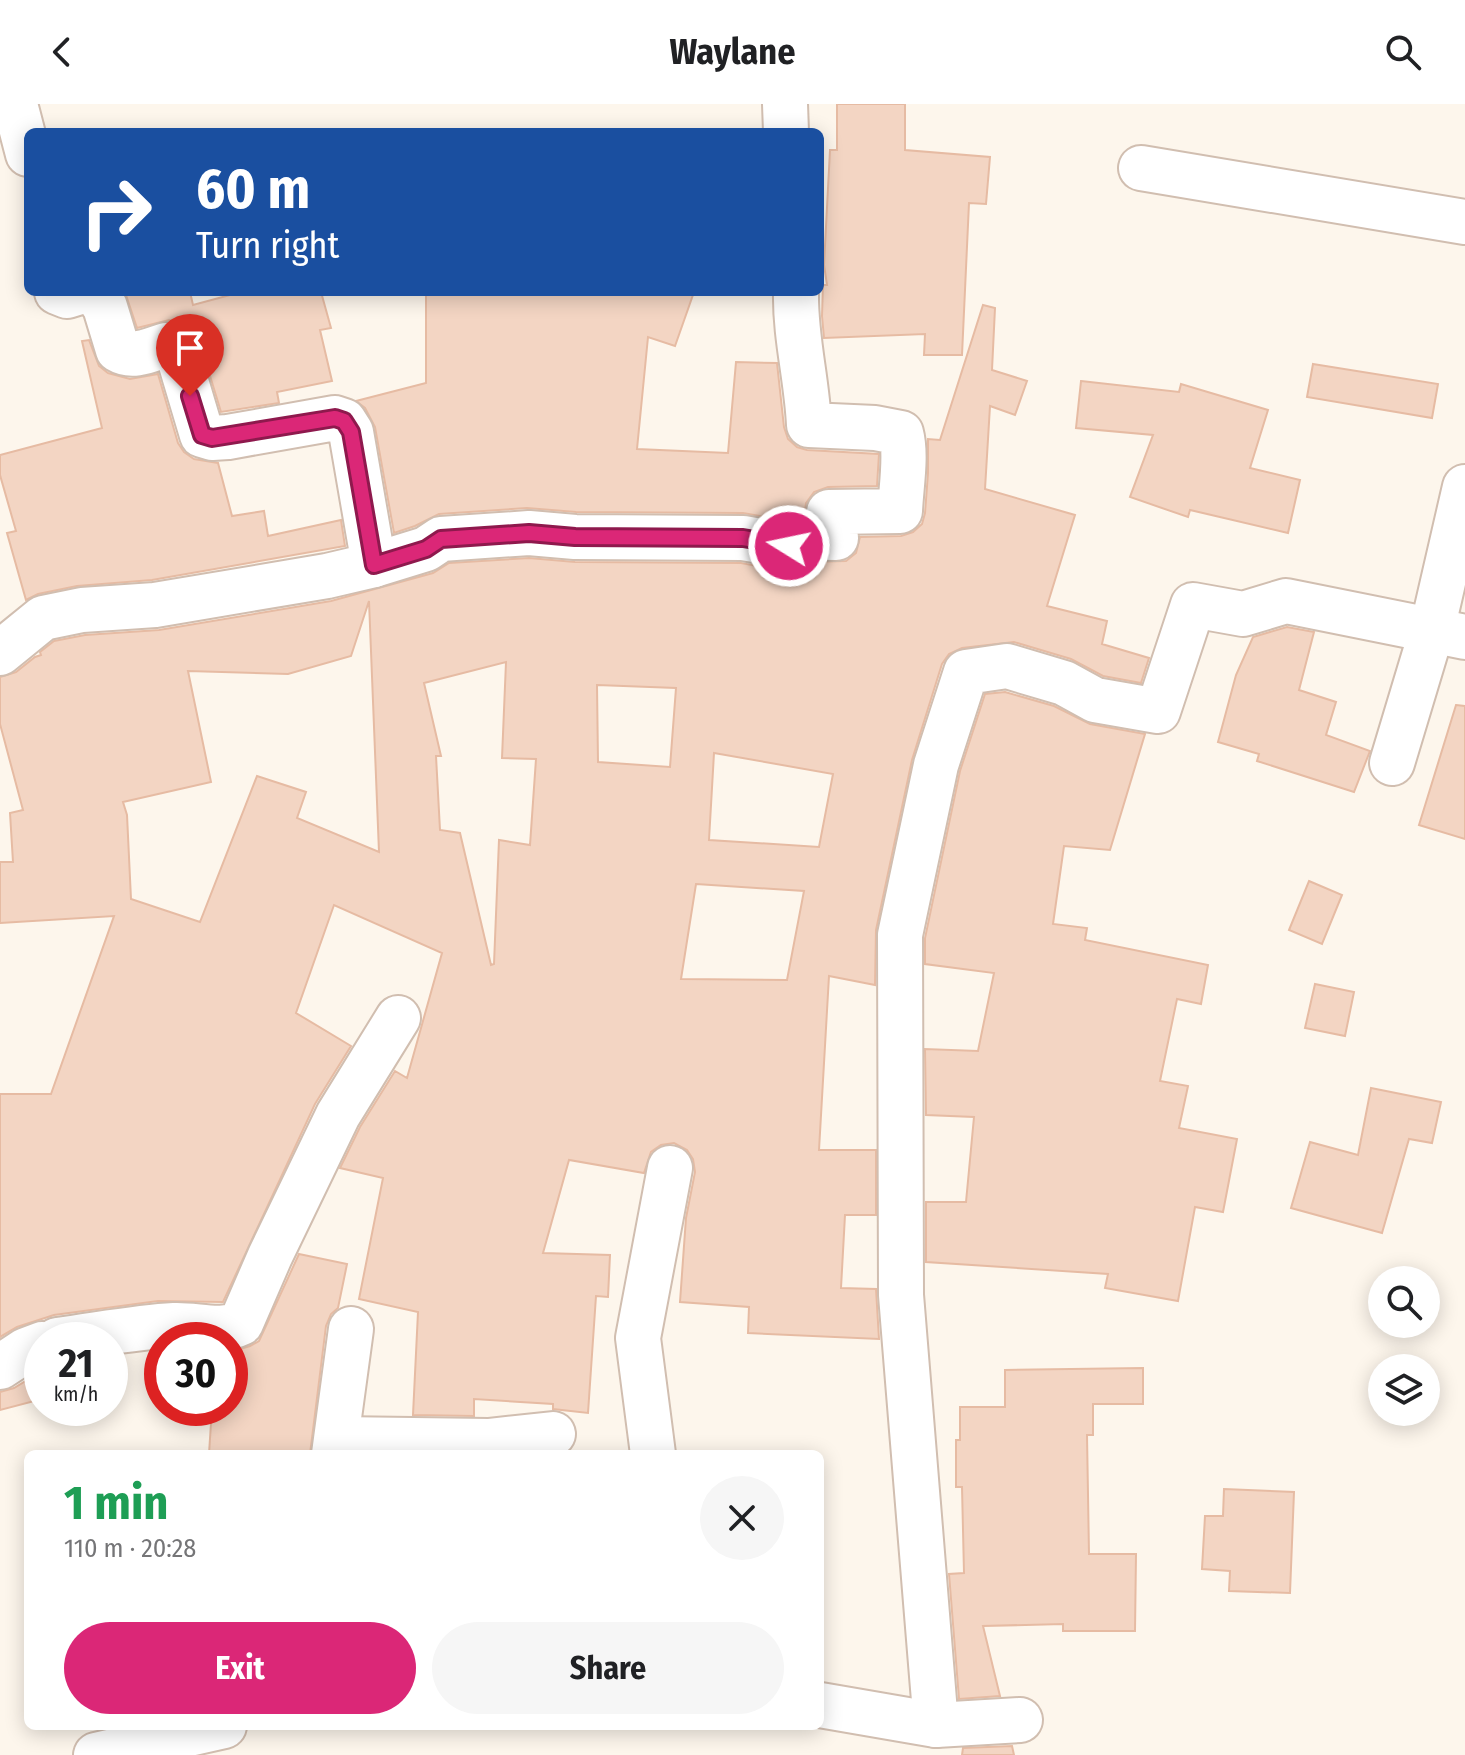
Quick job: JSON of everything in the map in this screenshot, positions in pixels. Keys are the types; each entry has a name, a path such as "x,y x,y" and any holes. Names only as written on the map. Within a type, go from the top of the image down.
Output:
{"street":[{"path":"15,104 24,139"},
{"path":"785,104 786,128"},
{"path":"1141,168 1465,222"},
{"path":"98,296 105,307 118,350 134,355 166,345 177,351 202,435 212,438 335,418 344,421 351,432 374,565"},
{"path":"0,653 43,618 82,610 155,605 374,565 426,549 441,539 529,533 575,537 743,538 789,546 793,537 836,538 829,512 900,511 901,469 906,449 901,433 875,428 809,425 795,319 796,296"},
{"path":"1392,763 1448,634 1465,487"},
{"path":"936,1725 901,1295 900,935 936,765 966,672 1007,666 1064,683 1095,700 1158,711 1193,605 1243,614 1286,601 1448,634"},
{"path":"128,1331 171,1325 228,1329 241,1323 338,1115 398,1018"},
{"path":"652,1450 638,1338 670,1168"},
{"path":"351,1329 336,1447 487,1448 553,1434"},
{"path":"0,1367 24,1351"},
{"path":"824,1706 936,1725 1020,1720"},
{"path":"96,1755 206,1730"}],"building":[{"path":"837,104 905,104 905,150 990,157 986,204 969,203 962,355 924,355 925,334 824,338 822,316 824,285 827,285 824,265 830,150 837,150"},
{"path":"126,296 191,296 193,305 226,296 322,296 331,328 320,330 332,381 277,392 279,403 221,412 200,343 189,329 169,320 137,328"},
{"path":"426,296 693,296 675,346 648,337 637,449 728,453 736,362 777,363 788,439 797,447 807,450 879,454 877,486 828,487 814,492 806,503 805,512 793,512 777,519 743,513 576,512 527,508 439,514 394,533 375,427 365,408 356,401 426,383"},
{"path":"983,305 995,308 992,370 1027,381 1015,415 990,406 985,489 1075,515 1047,606 1107,621 1102,644 1149,658 1141,683 1103,676 1071,659 1014,642 962,648 949,654 942,664 912,760 876,930 875,985 829,976 819,1150 876,1150 876,1215 845,1215 841,1288 876,1289 879,1339 748,1333 749,1307 680,1302 686,1218 695,1172 693,1159 687,1150 674,1143 661,1145 651,1152 644,1173 569,1160 543,1253 610,1255 608,1297 596,1296 588,1413 553,1409 553,1404 474,1399 474,1416 413,1415 418,1312 359,1299 383,1178 340,1168 360,1127 395,1071 407,1078 442,953 334,905 296,1013 351,1046 315,1104 223,1302 158,1301 54,1315 24,1322 0,1337 0,1094 51,1094 114,916 0,923 0,862 13,862 10,813 23,810 0,724 0,677 16,672 41,655 40,652 54,641 85,635 159,630 331,601 433,573 449,563 529,558 575,562 741,563 785,571 796,570 807,562 846,561 856,553 860,537 901,536 913,532 922,524 928,439 940,440","holes":["369,601 379,852 297,818 306,792 257,776 200,922 131,899 127,815 123,802 211,782 188,671 288,674 351,656","506,662 502,758 536,759 530,845 499,840 494,964 491,965 460,833 440,830 436,756 441,756 424,683","597,685 676,688 670,767 598,762","714,753 833,774 819,847 709,840","696,884 804,891 787,980 681,979"]},
{"path":"89,340 99,366 108,373 130,379 158,374 178,443 194,459 218,463 232,516 264,511 268,536 341,520 345,546 152,580 77,586 38,594 26,600 7,533 16,531 0,475 0,455 102,428 82,341"},
{"path":"1313,364 1438,384 1432,418 1307,397"},
{"path":"1081,381 1179,392 1181,384 1268,410 1250,468 1300,480 1288,533 1190,510 1188,517 1130,497 1153,435 1076,428"},
{"path":"1287,627 1314,632 1299,690 1336,702 1326,735 1370,751 1354,792 1257,761 1259,754 1218,742 1236,675 1253,637"},
{"path":"1005,692 1054,706 1090,724 1145,734 1110,850 1064,846 1053,924 1087,928 1085,940 1208,965 1201,1004 1177,999 1160,1081 1188,1086 1179,1128 1237,1139 1223,1212 1195,1207 1178,1301 1105,1288 1108,1274 926,1262 926,1202 966,1202 974,1117 926,1115 925,1049 978,1051 994,973 925,964 925,938 960,771 985,694"},
{"path":"1456,705 1465,706 1465,839 1419,825"},
{"path":"1309,881 1342,895 1322,944 1289,930"},
{"path":"1315,984 1354,992 1345,1036 1305,1028"},
{"path":"1371,1088 1441,1102 1432,1143 1409,1139 1382,1233 1291,1208 1310,1142 1358,1155"},
{"path":"299,1254 347,1264 338,1308 331,1314 326,1326 310,1450 209,1450 211,1426 248,1426 250,1346 259,1341"},
{"path":"1143,1368 1143,1404 1093,1404 1093,1435 1087,1435 1089,1554 1136,1554 1135,1631 1063,1631 1063,1624 983,1626 1000,1696 959,1699 949,1574 964,1573 962,1487 956,1487 960,1407 1005,1407 1005,1370"},
{"path":"24,1382 24,1404 0,1410 0,1392"},
{"path":"1224,1489 1294,1492 1290,1593 1229,1591 1230,1571 1202,1569 1205,1516 1223,1516"},
{"path":"1012,1746 1014,1755 962,1755 963,1748"}],"route":[{"path":"190,396 202,435 212,438 335,418 344,421 351,432 374,565 426,549 441,539 529,533 575,537 743,538 789,546"}]}
